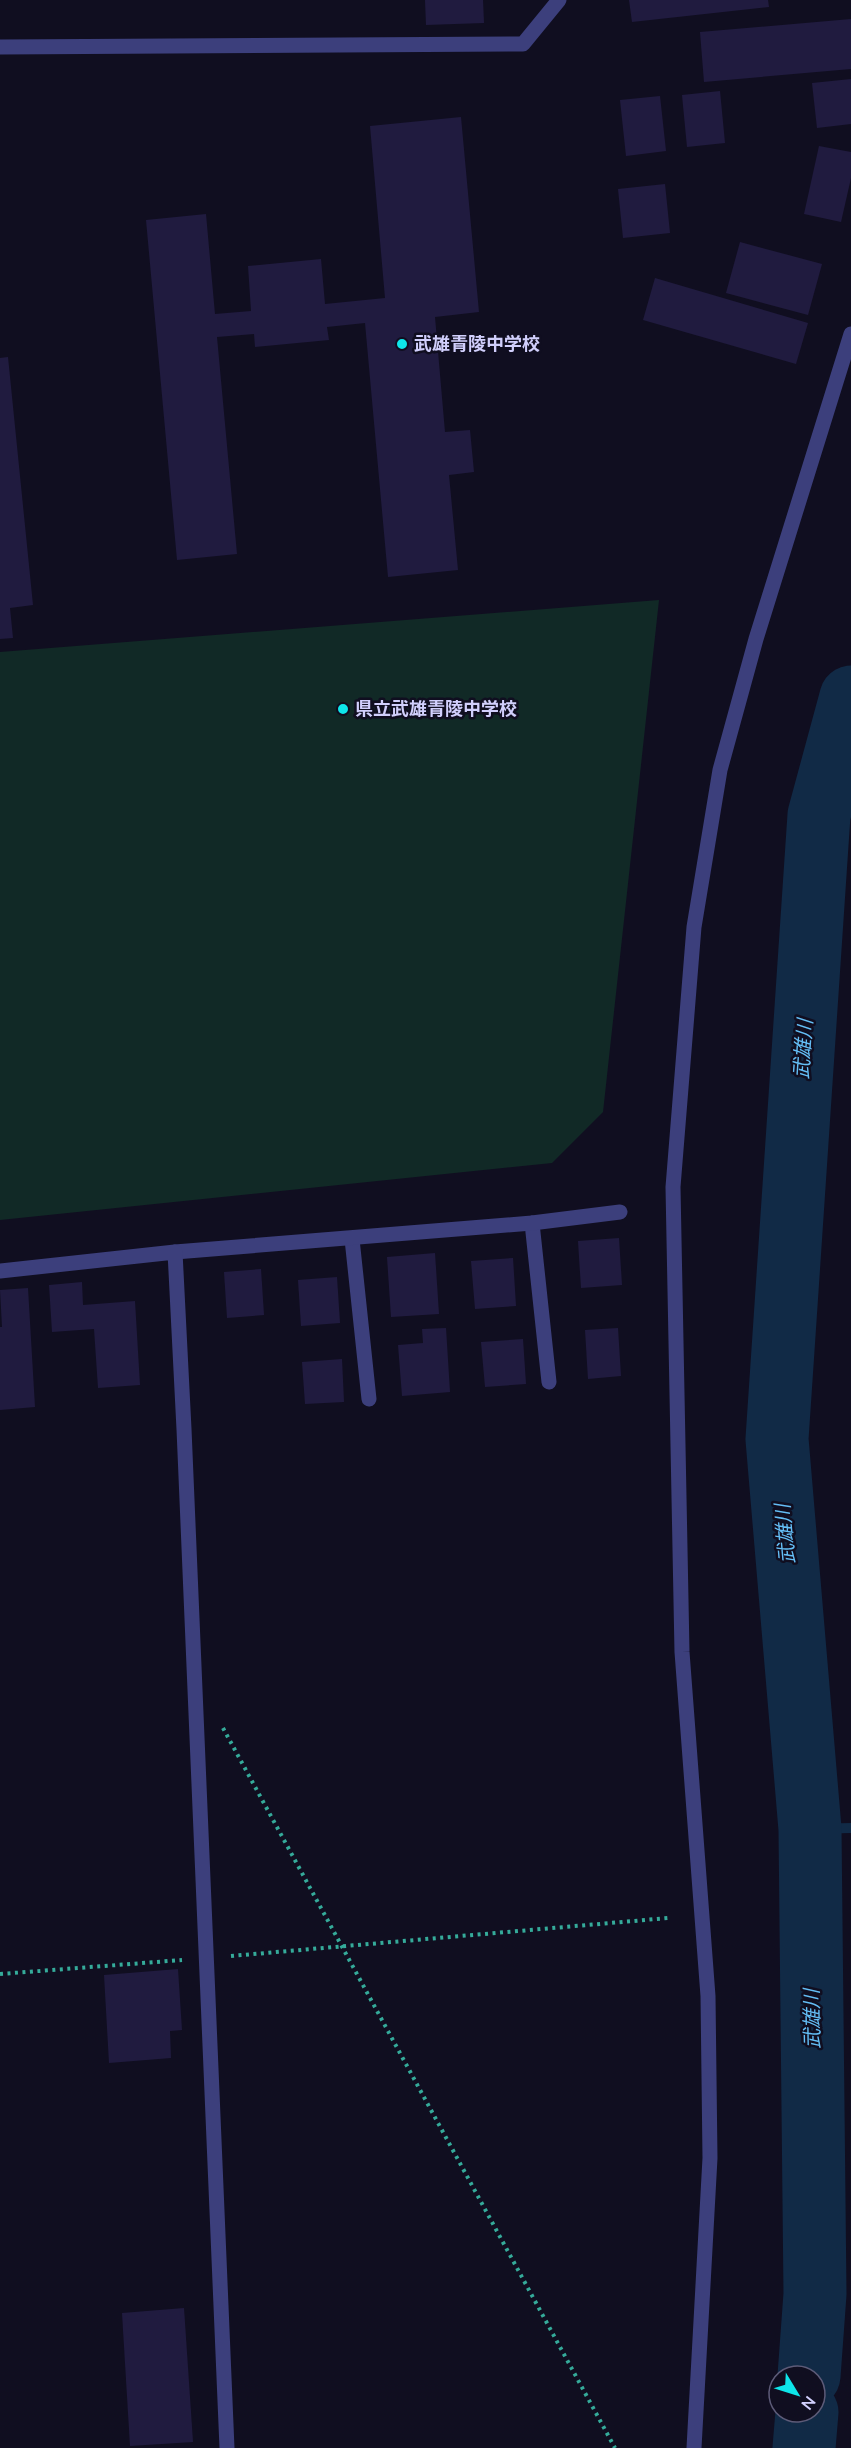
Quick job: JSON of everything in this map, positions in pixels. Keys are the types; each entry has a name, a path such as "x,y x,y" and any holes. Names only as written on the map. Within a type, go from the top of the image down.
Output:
{"street":[{"path":"0,47 523,44 559,0"},
{"path":"694,2448 710,2158 708,1996 682,1652 673,1187 694,927 720,770 756,639 851,334"},
{"path":"0,1271 175,1252 532,1223 620,1212"},
{"path":"532,1223 549,1382"},
{"path":"352,1239 369,1399"},
{"path":"175,1252 227,2448"}],"path":[{"path":"223,1727 615,2448"},
{"path":"0,1974 206,1959 668,1918"}],"green space":[{"path":"659,600 603,1112 552,1163 0,1220 0,652"}],"building":[{"path":"425,0 483,0 484,23 426,25"},
{"path":"629,0 768,0 769,7 632,22"},
{"path":"851,19 851,69 704,82 700,32"},
{"path":"851,79 851,124 817,128 812,83"},
{"path":"720,91 725,143 687,147 682,95"},
{"path":"660,96 666,151 626,156 620,100"},
{"name":"武雄青陵中学校","path":"461,117 479,312 435,317 445,432 470,430 474,472 449,475 458,570 388,577 365,323 327,327 329,340 255,347 254,334 217,337 237,554 177,560 146,220 206,214 215,314 251,311 248,266 321,259 325,304 385,298 370,126"},
{"path":"819,146 851,152 851,178 841,222 804,214"},
{"path":"665,184 670,233 623,238 618,189"},
{"path":"740,242 822,264 808,315 726,293"},
{"path":"655,278 808,323 796,364 643,320"},
{"path":"8,357 33,605 10,608 13,638 0,639 0,358"},
{"path":"619,1238 622,1285 581,1288 578,1241"},
{"path":"435,1253 439,1314 391,1317 387,1257"},
{"path":"513,1258 516,1306 475,1309 471,1261"},
{"path":"261,1269 264,1315 227,1318 224,1272"},
{"path":"337,1277 340,1323 301,1326 298,1280"},
{"path":"82,1282 83,1305 135,1301 140,1385 98,1388 94,1329 52,1332 49,1285"},
{"path":"28,1288 35,1407 0,1410 0,1327 2,1327 0,1290"},
{"path":"446,1328 450,1392 402,1396 398,1345 423,1343 422,1329"},
{"path":"618,1328 621,1376 588,1379 585,1330"},
{"path":"523,1339 526,1384 485,1387 481,1342"},
{"path":"342,1359 344,1402 305,1404 302,1362"},
{"path":"178,1969 182,2030 170,2031 171,2058 109,2063 104,1975"},
{"path":"184,2308 193,2442 130,2446 122,2313"}],"waterway":[{"name":"武雄川","path":"810,2364 815,2294 810,1829 777,1439 819,815 851,697"},
{"path":"810,1829 851,1828"},
{"name":"武雄川","path":"804,2448 806,2424"}],"place":[{"name":"武雄青陵中学校","path":"402,344"},
{"name":"県立武雄青陵中学校","path":"343,709"}]}
